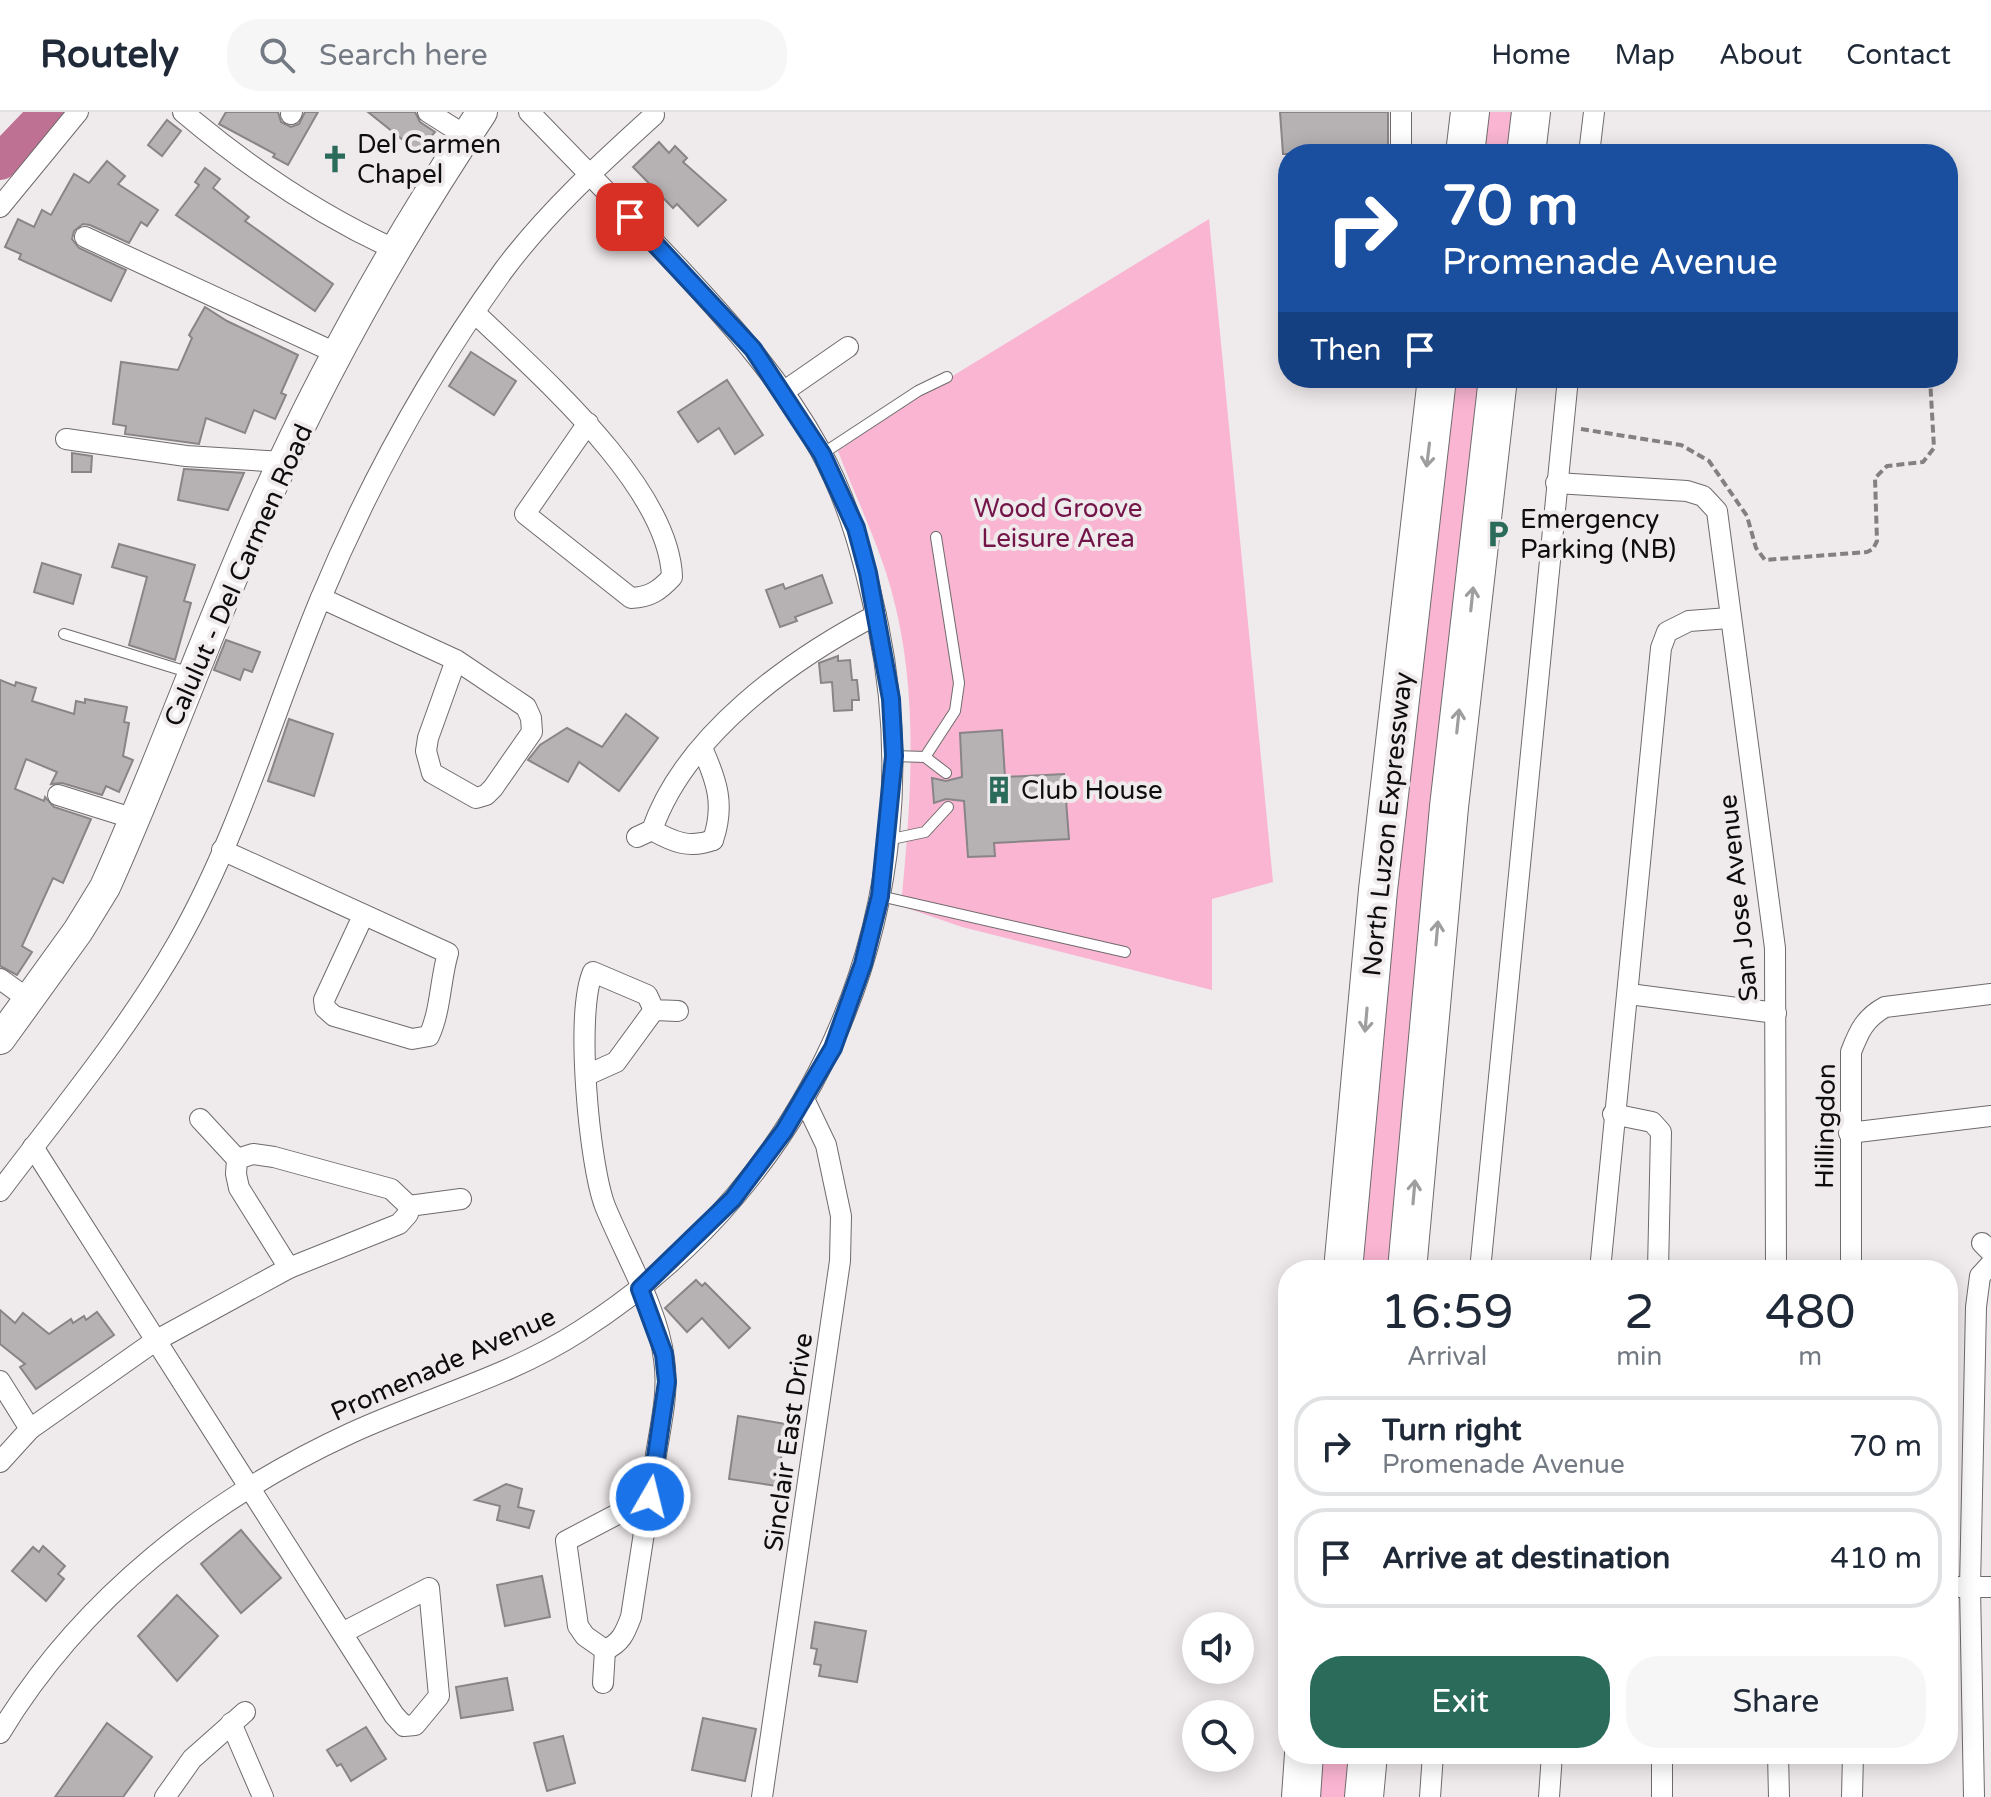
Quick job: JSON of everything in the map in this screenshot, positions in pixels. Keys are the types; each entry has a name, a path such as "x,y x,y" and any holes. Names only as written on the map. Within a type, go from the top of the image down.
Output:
{"highway":[{"path":"1466,144 1470,112"},
{"path":"1527,144 1531,112"},
{"name":"North Luzon Expressway","path":"1344,1260 1378,890 1436,388"},
{"path":"1408,1260 1447,821 1497,388"},
{"path":"1301,1797 1303,1764"},
{"path":"1364,1797 1367,1764"}],"main road":[{"name":"Calulut - Del Carmen Road","path":"0,1039 98,898 135,819 193,673 284,462 338,354 396,250 474,124"}],"street":[{"path":"0,207 78,112"},
{"path":"183,112 228,150 309,204 396,250"},
{"path":"428,112 474,124"},
{"name":"Promenade Avenue","path":"0,1733 76,1634 126,1580 210,1510 350,1433 528,1361 573,1335 640,1289 733,1199 804,1099 833,1048 850,1005 880,896 894,756 891,699 856,528 822,454 783,392 724,315 529,112"},
{"path":"1401,112 1401,144"},
{"path":"1590,144 1594,112"},
{"path":"0,1191 139,1003 179,941 222,850 321,598 391,450 505,269 589,174 654,115"},
{"path":"85,237 338,354"},
{"path":"475,313 588,423 623,467 658,524 671,560 672,577 647,597 631,598 525,514 588,423"},
{"path":"783,392 848,347"},
{"path":"1481,1260 1567,388"},
{"path":"66,439 186,456 284,462"},
{"name":"San Jose Avenue","path":"1556,483 1687,491 1703,496 1717,511 1775,948 1776,1260"},
{"path":"321,598 456,660 526,707 532,732 493,788 476,798 432,773 426,751 456,660"},
{"path":"702,748 719,788 719,846 683,844 644,833 669,788 702,748 768,684 825,642 876,615"},
{"path":"1601,1260 1661,648 1667,632 1689,621 1729,618"},
{"path":"58,795 135,819"},
{"path":"222,850 448,953 441,975 435,1023 429,1036 412,1039 334,1016 325,1008 324,1000 363,916"},
{"path":"650,1497 566,1541 578,1626 594,1645 605,1650 616,1645 625,1634 631,1617 650,1497 667,1382 664,1354 603,1201 591,1126 582,1034 593,972 647,995 654,1010"},
{"path":"0,979 28,999"},
{"path":"1629,994 1776,1013"},
{"name":"Hillingdon","path":"1851,1260 1851,1052 1866,1011 1991,994"},
{"path":"654,1010 678,1011"},
{"path":"587,1075 616,1062 654,1010"},
{"name":"Sinclair East Drive","path":"762,1797 840,1261 841,1216 826,1145 804,1099"},
{"path":"1613,1114 1652,1122 1661,1132 1658,1260"},
{"path":"1849,1133 1991,1116"},
{"path":"200,1119 237,1159 239,1188 289,1268"},
{"path":"33,1147 399,1721 409,1727 415,1725 434,1706 439,1696 429,1588 344,1632"},
{"path":"237,1159 253,1154 274,1157 391,1189 409,1206"},
{"path":"409,1206 461,1199"},
{"path":"0,1462 30,1429 155,1341 289,1268 399,1224 408,1214 409,1206"},
{"path":"1974,1797 1982,1709 1970,1587 1976,1307 1980,1276 1991,1264"},
{"path":"0,1381 30,1429"},
{"path":"1958,1587 1991,1587"},
{"path":"603,1683 605,1650"},
{"path":"165,1797 192,1759 238,1717 263,1797"},
{"path":"1430,1797 1432,1764"},
{"path":"1549,1797 1551,1764"},
{"path":"1662,1764 1662,1797"},
{"path":"1778,1764 1779,1797"},
{"path":"1852,1797 1853,1764"}],"lane":[{"path":"822,454 918,391 947,377"},
{"path":"925,757 955,711 959,683 936,537"},
{"path":"64,634 193,673"},
{"path":"894,756 925,757 946,773"},
{"path":"887,840 925,832 948,807"},
{"path":"880,896 1125,952"}],"path":[{"path":"1563,426 1681,445 1709,461 1747,516 1756,548 1765,560 1867,552 1873,549 1877,541 1875,478 1887,466 1923,462 1934,448 1931,388"}],"green space":[{"path":"1475,112 1519,112 1515,144 1472,144"},
{"name":"Wood Groove Leisure Area","path":"1209,219 1273,882 1212,899 1212,990 962,927 901,906 911,747 906,667 886,571 838,451 897,410"},
{"path":"1445,388 1486,388 1395,1260 1354,1260"},
{"path":"1313,1764 1352,1764 1350,1797 1311,1797"}],"building":[{"path":"226,112 278,112 281,122 291,127 299,124 305,112 318,112 288,165 273,157 275,154 219,124"},
{"path":"368,112 415,112 420,122 435,132 418,152"},
{"path":"1280,112 1388,112 1388,144 1282,144"},
{"path":"167,120 181,131 162,156 148,145"},
{"path":"659,142 669,153 675,146 687,158 683,162 726,200 698,226 677,204 673,208 633,167"},
{"path":"107,161 125,176 118,184 158,210 147,226 141,222 129,243 90,225 83,224 74,231 72,239 79,248 126,270 111,301 19,259 21,254 5,247 18,219 34,227 42,210 51,215 74,174 89,183"},
{"path":"205,168 220,179 213,188 249,217 245,221 333,284 315,311 176,215 199,185 195,182"},
{"path":"205,307 298,355 281,393 286,395 275,419 254,410 245,433 206,418 199,444 125,434 126,426 113,424 121,362 178,370 192,338 189,335"},
{"path":"471,352 516,381 494,415 449,386"},
{"path":"727,380 763,435 735,454 719,428 698,442 678,412"},
{"path":"72,453 92,456 91,472 72,472"},
{"path":"184,469 244,473 228,510 178,500"},
{"path":"119,544 195,565 184,601 191,603 175,660 129,645 147,577 112,567"},
{"path":"42,563 81,575 73,604 34,592"},
{"path":"822,575 832,603 795,617 797,621 780,627 766,590 783,584 785,589"},
{"path":"226,640 260,652 252,672 244,669 240,680 214,670"},
{"path":"838,656 838,661 850,660 852,680 857,680 859,700 852,700 852,710 834,711 832,682 821,683 819,663"},
{"path":"0,680 15,686 16,682 36,688 32,701 74,714 76,701 85,703 85,699 127,707 124,722 129,723 123,756 133,760 119,792 106,786 102,795 62,783 51,784 57,772 26,759 15,789 44,801 45,797 54,807 91,819 63,883 53,878 22,946 32,952 17,975 0,966"},
{"path":"626,714 658,738 619,791 579,762 568,782 528,760 540,745 567,728 602,747"},
{"path":"289,719 333,734 314,796 268,781"},
{"name":"Club House","path":"1002,730 1005,777 1064,774 1069,839 994,843 995,856 968,857 964,801 946,799 934,803 932,778 946,781 962,777 960,733"},
{"path":"696,1280 702,1286 705,1283 750,1328 729,1348 702,1318 687,1332 665,1308"},
{"path":"0,1310 15,1323 23,1313 49,1334 71,1319 73,1323 84,1316 86,1320 97,1312 114,1335 36,1389 20,1367 25,1364 0,1344"},
{"path":"738,1416 786,1424 777,1486 729,1479"},
{"path":"506,1484 522,1489 518,1507 534,1511 529,1528 497,1520 500,1506 475,1500"},
{"path":"241,1530 281,1578 241,1613 201,1564"},
{"path":"43,1546 65,1566 58,1574 64,1579 46,1601 12,1571 33,1547 39,1552"},
{"path":"542,1576 550,1617 505,1626 497,1585"},
{"path":"177,1595 218,1636 177,1681 138,1636"},
{"path":"815,1622 866,1631 857,1682 819,1676 821,1665 814,1664 817,1649 811,1648"},
{"path":"507,1678 513,1710 461,1718 456,1687"},
{"path":"703,1718 756,1729 745,1781 692,1770"},
{"path":"107,1723 152,1757 123,1797 55,1797"},
{"path":"366,1727 386,1759 351,1781 341,1764 337,1766 327,1750"},
{"path":"563,1736 575,1783 547,1791 534,1743"}],"waterway":[{"path":"0,162 48,112"}],"place":[{"name":"Del Carmen Chapel","path":"335,159"},
{"name":"Emergency Parking (NB)","path":"1498,534"},
{"name":"Club House","path":"999,790"}],"route":[{"path":"630,217 753,349 804,422 822,454 856,528 868,573 891,699 894,756 880,896 863,964 833,1048 784,1131 733,1199 640,1289 664,1354 667,1382 650,1497"}]}
